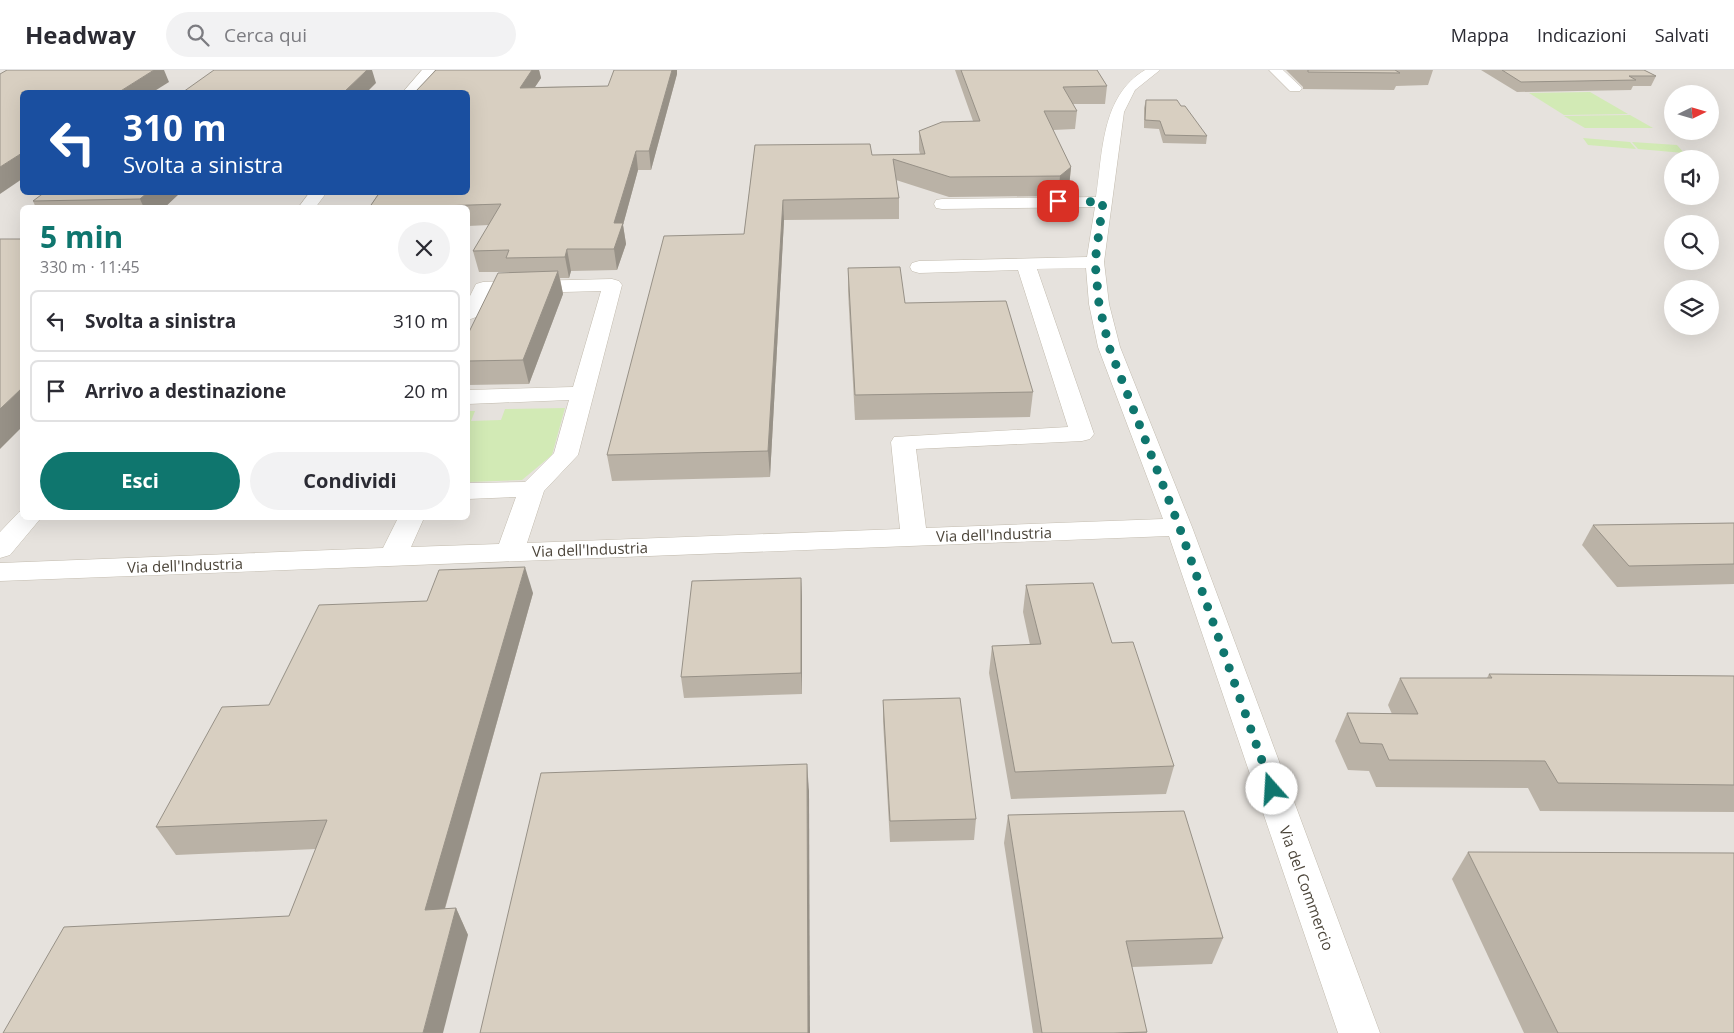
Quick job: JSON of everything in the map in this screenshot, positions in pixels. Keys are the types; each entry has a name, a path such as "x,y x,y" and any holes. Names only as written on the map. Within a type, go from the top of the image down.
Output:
{"street":[{"path":"411,90 429,70"},
{"name":"Via del Commercio","path":"1154,70 1130,86 1118,107 1095,262 1099,304 1109,347 1179,526 1359,1033"},
{"path":"1274,70 1295,88"},
{"path":"308,205 317,195"},
{"path":"942,204 1077,200 1103,202"},
{"path":"919,267 1095,262"},
{"path":"914,537 904,442 1082,434 1026,264"},
{"path":"470,313 483,288 612,285 566,455 532,489 510,552"},
{"path":"470,397 583,393"},
{"path":"470,492 532,489"},
{"path":"0,549 26,520"},
{"path":"393,557 410,520"},
{"name":"Via dell'Industria","path":"0,572 1179,526"}],"shaded area":[{"path":"0,70 1734,70 1734,1033 0,1033"}],"green space":[{"path":"1590,92 1628,114 1564,115 1529,93"},
{"path":"1630,115 1653,128 1585,128 1564,116"},
{"path":"1583,138 1630,142 1636,149 1588,145"},
{"path":"1632,142 1677,145 1681,150 1664,151 1638,149"},
{"path":"565,408 552,455 522,480 470,482 470,411 475,411 471,421 501,420 505,409"}],"building":[{"path":"7,70 154,70 122,90 20,90 20,154 0,167 0,74"},
{"path":"214,70 367,70 346,90 186,90"},
{"path":"436,70 532,70 520,88 608,86 614,70 672,70 649,151 636,151 614,223 623,223 614,249 567,249 565,257 506,258 509,250 473,251 501,204 371,205 378,195 470,195 470,90 417,90"},
{"path":"961,70 1097,70 1107,86 1063,87 1077,111 1044,111 1071,167 1060,176 950,177 893,159 899,198 783,200 768,451 607,455 664,236 744,234 755,145 870,144 872,155 925,154 919,131 942,122 980,121"},
{"path":"1308,70 1395,70 1400,73 1308,72"},
{"path":"1502,70 1644,70 1656,76 1629,76 1636,80 1521,82"},
{"path":"1146,100 1177,100 1181,106 1185,106 1207,136 1165,135 1160,121 1145,120"},
{"path":"41,195 145,195 140,199 33,201"},
{"path":"0,239 20,239 20,390 0,409"},
{"path":"900,267 905,303 1006,301 1033,392 855,395 848,268"},
{"path":"558,271 523,360 470,361 470,330 498,273"},
{"path":"1734,523 1734,564 1629,566 1593,525"},
{"path":"525,567 425,910 456,908 423,1033 3,1033 64,927 289,916 327,820 156,827 222,707 269,705 319,605 427,601 439,570"},
{"path":"801,578 801,673 681,677 692,581"},
{"path":"1093,583 1112,643 1133,642 1174,766 1015,772 992,646 1041,644 1026,585"},
{"path":"1489,674 1734,676 1734,785 1558,783 1545,761 1389,760 1382,744 1360,743 1347,713 1418,714 1400,678 1492,678"},
{"path":"960,698 976,819 890,821 883,700"},
{"path":"807,764 808,1033 480,1033 541,773"},
{"path":"1184,811 1223,938 1126,941 1147,1032 1042,1033 1008,815"},
{"path":"1468,852 1734,853 1734,1033 1558,1033"}],"route":[{"path":"1058,201 1103,202 1095,262 1099,304 1109,347 1179,526 1272,789"}]}
